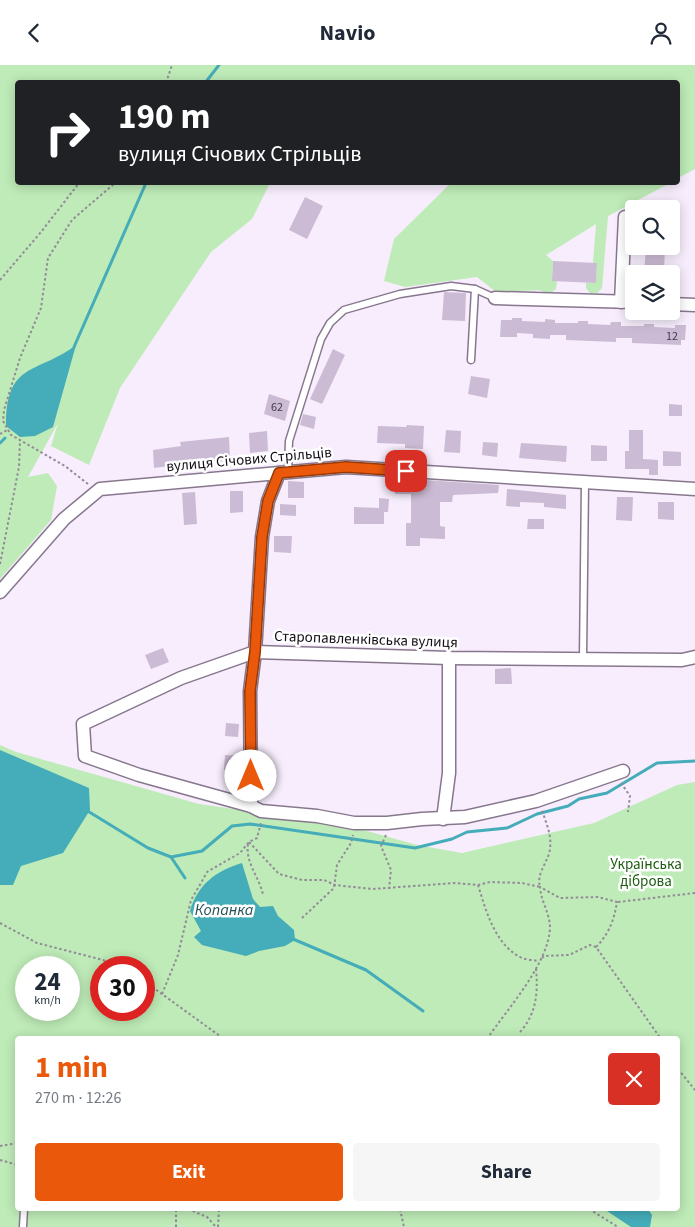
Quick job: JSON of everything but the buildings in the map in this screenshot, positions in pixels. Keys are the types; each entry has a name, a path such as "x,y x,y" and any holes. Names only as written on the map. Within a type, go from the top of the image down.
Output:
{"street":[{"path":"495,298 625,302"},
{"path":"680,304 695,305"},
{"name":"вулиця Січових Стрільців","path":"100,489 346,467 695,489"},
{"path":"283,473 268,501 262,537 255,652 250,691 251,806 261,811 354,823 387,823 465,817 536,801 623,771"},
{"path":"0,592 64,519 100,489"},
{"name":"Старопавленківська вулиця","path":"251,806 139,775 85,756 83,724 182,679 255,652 449,658 682,659 695,657"},
{"path":"443,819 449,773 449,658"}],"lane":[{"path":"283,473 289,441 321,339 330,323 344,310 400,295 451,286 475,289 495,298"},
{"path":"471,360 475,289"},
{"path":"583,658 585,482"},
{"path":"23,1227 24,1211"}],"path":[{"path":"167,80 172,65"},
{"path":"0,280 77,185"},
{"path":"100,489 85,483 65,466 20,440 7,430 3,421 6,398 40,308 48,258 72,220 113,185"},
{"path":"0,434 7,430"},
{"path":"0,564 19,467 20,440"},
{"path":"623,785 630,796 628,812"},
{"path":"541,961 550,929 548,911 541,895 538,881 540,873 546,864 550,849 550,835 543,813"},
{"path":"162,994 178,955 191,899 207,872 240,853 249,842 257,837 261,824"},
{"path":"302,918 323,901 335,885 337,865 351,843 353,836"},
{"path":"249,842 279,874 302,880 324,880 335,885 389,889 455,883 478,885 490,882 522,883 540,887 560,898 598,897 617,902 695,893"},
{"path":"249,842 248,857 262,887 263,895"},
{"path":"382,842 381,846 391,870 389,889"},
{"path":"478,885 490,921 506,947 521,958 541,961"},
{"path":"596,947 605,938 614,919 617,902"},
{"path":"0,923 37,943 90,957"},
{"path":"489,1036 544,956 569,955 590,945 596,947 659,1036"},
{"path":"520,1032 528,1022 536,1001 536,968"},
{"path":"155,989 220,1036"},
{"path":"680,1071 695,1090"},
{"path":"0,1145 15,1143"},
{"path":"0,1160 15,1164"},
{"path":"176,1211 176,1227"},
{"path":"193,1211 208,1217 217,1227"},
{"path":"217,1227 219,1211"},
{"path":"400,1211 404,1227"},
{"path":"592,1211 618,1227"}],"green space":[{"path":"0,65 695,65 695,169 680,177 680,80 15,80 15,185 269,185 252,219 211,252 120,388 89,465 51,446 58,423 28,477 48,473 57,486 51,520 0,579"},
{"path":"449,185 666,185 638,200 625,200 625,207 608,216 602,288 597,293 590,293 586,288 586,283 596,283 597,263 593,263 596,224 546,255 553,261 552,281 557,281 556,289 549,294 539,290 519,291 495,298 496,292 477,277 405,287 384,281 394,239"},
{"name":"Українська діброва","path":"0,745 16,752 199,804 342,824 417,845 462,853 594,823 677,785 695,782 695,1227 0,1227"}],"water":[{"path":"76,345 53,427 35,436 20,437 6,426 7,405 11,390 26,372"},
{"path":"0,750 89,788 90,810 63,853 21,866 13,885 0,885"},
{"name":"Копанка","path":"242,863 253,899 260,907 273,906 278,916 294,930 295,940 285,946 259,951 246,956 202,945 194,937 201,931 190,911 198,893 216,875"},
{"path":"607,1211 649,1211 652,1215 650,1227 631,1227"}],"waterway":[{"path":"207,80 219,65"},
{"path":"74,347 145,185"},
{"path":"0,443 5,438"},
{"path":"86,810 148,848 171,857 202,851 232,826 250,824 415,848 452,839 467,832 507,828 537,814 568,806 579,799 607,793 657,763 695,761"},
{"path":"171,857 185,878"},
{"path":"293,939 366,970 423,1011"}],"route":[{"path":"251,776 250,691 255,652 262,537 268,501 279,473 346,467 406,471"}]}
